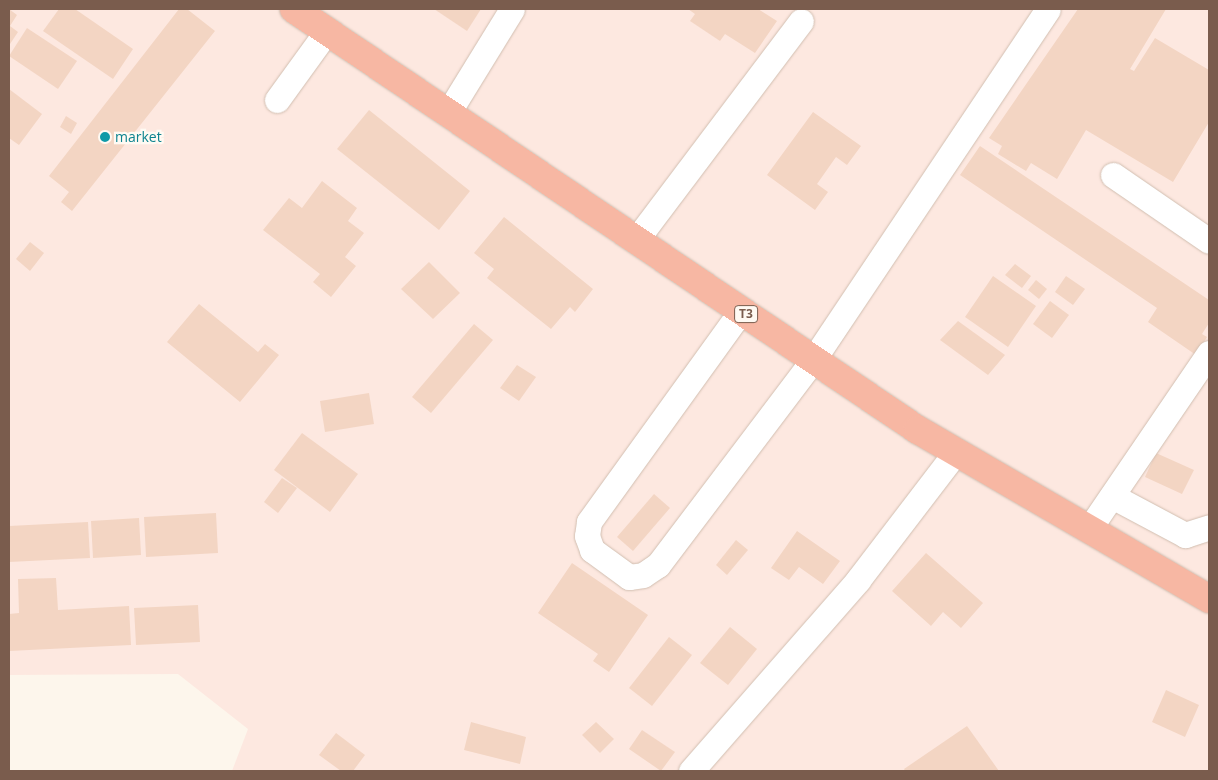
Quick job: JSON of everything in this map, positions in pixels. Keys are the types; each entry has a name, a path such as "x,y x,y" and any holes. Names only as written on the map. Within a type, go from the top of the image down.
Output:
{"highway":[{"name":"T3","path":"294,9 813,360 956,452 1209,599"}],"lane":[{"path":"448,113 512,9"},
{"path":"742,311 589,522 587,536 592,550 629,577 643,575 658,566 813,360 1048,9"},
{"path":"636,240 801,21"},
{"path":"277,100 327,30"},
{"path":"1113,175 1209,241"},
{"path":"1089,529 1209,353"},
{"path":"692,771 858,580 956,452"},
{"path":"1112,496 1185,535 1209,527"}],"shaded area":[{"path":"9,9 1209,9 1209,771 232,771 248,729 178,674 9,675"}],"building":[{"path":"9,9 17,15 10,26 18,32 10,44"},
{"path":"59,9 75,9 133,49 113,79 43,31"},
{"name":"market","path":"179,9 187,9 215,31 72,211 61,202 69,192 49,176"},
{"path":"434,9 481,9 467,31"},
{"path":"688,9 758,9 777,21 755,53 725,34 720,41 690,21 695,14"},
{"path":"1078,9 1166,9 1130,69 1134,71 1155,38 1209,70 1209,122 1173,182 1086,130 1057,179 1031,163 1026,171 998,154 1002,146 989,138"},
{"path":"27,28 77,61 58,89 9,56"},
{"path":"9,89 42,114 19,145 9,138"},
{"path":"369,110 470,191 439,230 337,149"},
{"path":"813,112 861,146 847,165 836,157 817,184 828,192 815,210 767,175"},
{"path":"66,116 77,123 71,134 60,127"},
{"path":"980,146 1209,300 1209,323 1202,334 1207,337 1196,355 1148,322 1157,308 960,175"},
{"path":"322,181 357,208 348,221 364,233 345,257 356,266 331,297 313,282 320,274 263,230 289,198 302,208"},
{"path":"504,217 593,289 575,312 570,307 551,329 487,278 494,269 474,253"},
{"path":"30,242 44,253 30,271 16,259"},
{"path":"429,262 460,293 433,319 401,289"},
{"path":"1015,264 1031,276 1022,288 1005,275"},
{"path":"993,276 1036,306 1008,347 965,317"},
{"path":"1066,276 1085,289 1073,305 1055,292"},
{"path":"1036,280 1047,289 1039,299 1028,290"},
{"path":"1050,301 1069,315 1052,338 1033,324"},
{"path":"199,304 258,352 265,344 279,355 240,402 167,342"},
{"path":"958,321 1005,355 988,375 940,340"},
{"path":"474,324 493,340 431,413 412,397"},
{"path":"517,365 536,377 519,401 500,388"},
{"path":"369,393 374,424 325,432 320,401"},
{"path":"302,433 358,474 330,512 274,470"},
{"path":"1156,453 1194,470 1182,494 1145,477"},
{"path":"282,478 297,488 278,513 264,502"},
{"path":"654,494 670,508 633,551 617,537"},
{"path":"216,513 218,553 146,557 144,517"},
{"path":"139,518 141,555 93,558 91,521"},
{"path":"88,522 90,558 9,562 9,526"},
{"path":"797,531 840,561 823,584 799,567 789,580 771,568"},
{"path":"736,540 748,550 727,575 716,565"},
{"path":"926,553 983,603 961,628 943,612 931,626 892,591"},
{"path":"572,563 648,615 609,672 593,661 598,654 538,613"},
{"path":"56,578 58,610 129,606 131,645 9,651 9,614 19,613 18,579"},
{"path":"198,605 200,642 136,645 134,608"},
{"path":"730,627 757,649 728,685 700,663"},
{"path":"669,637 692,655 652,706 629,688"},
{"path":"1166,690 1199,705 1185,737 1152,722"},
{"path":"471,722 526,737 520,764 464,750"},
{"path":"596,722 614,739 600,753 582,735"},
{"path":"967,726 999,771 905,771 904,769"},
{"path":"642,730 675,752 661,771 629,749"},
{"path":"336,733 365,755 353,771 341,771 319,755"}],"place":[{"name":"market","path":"105,137"}]}
